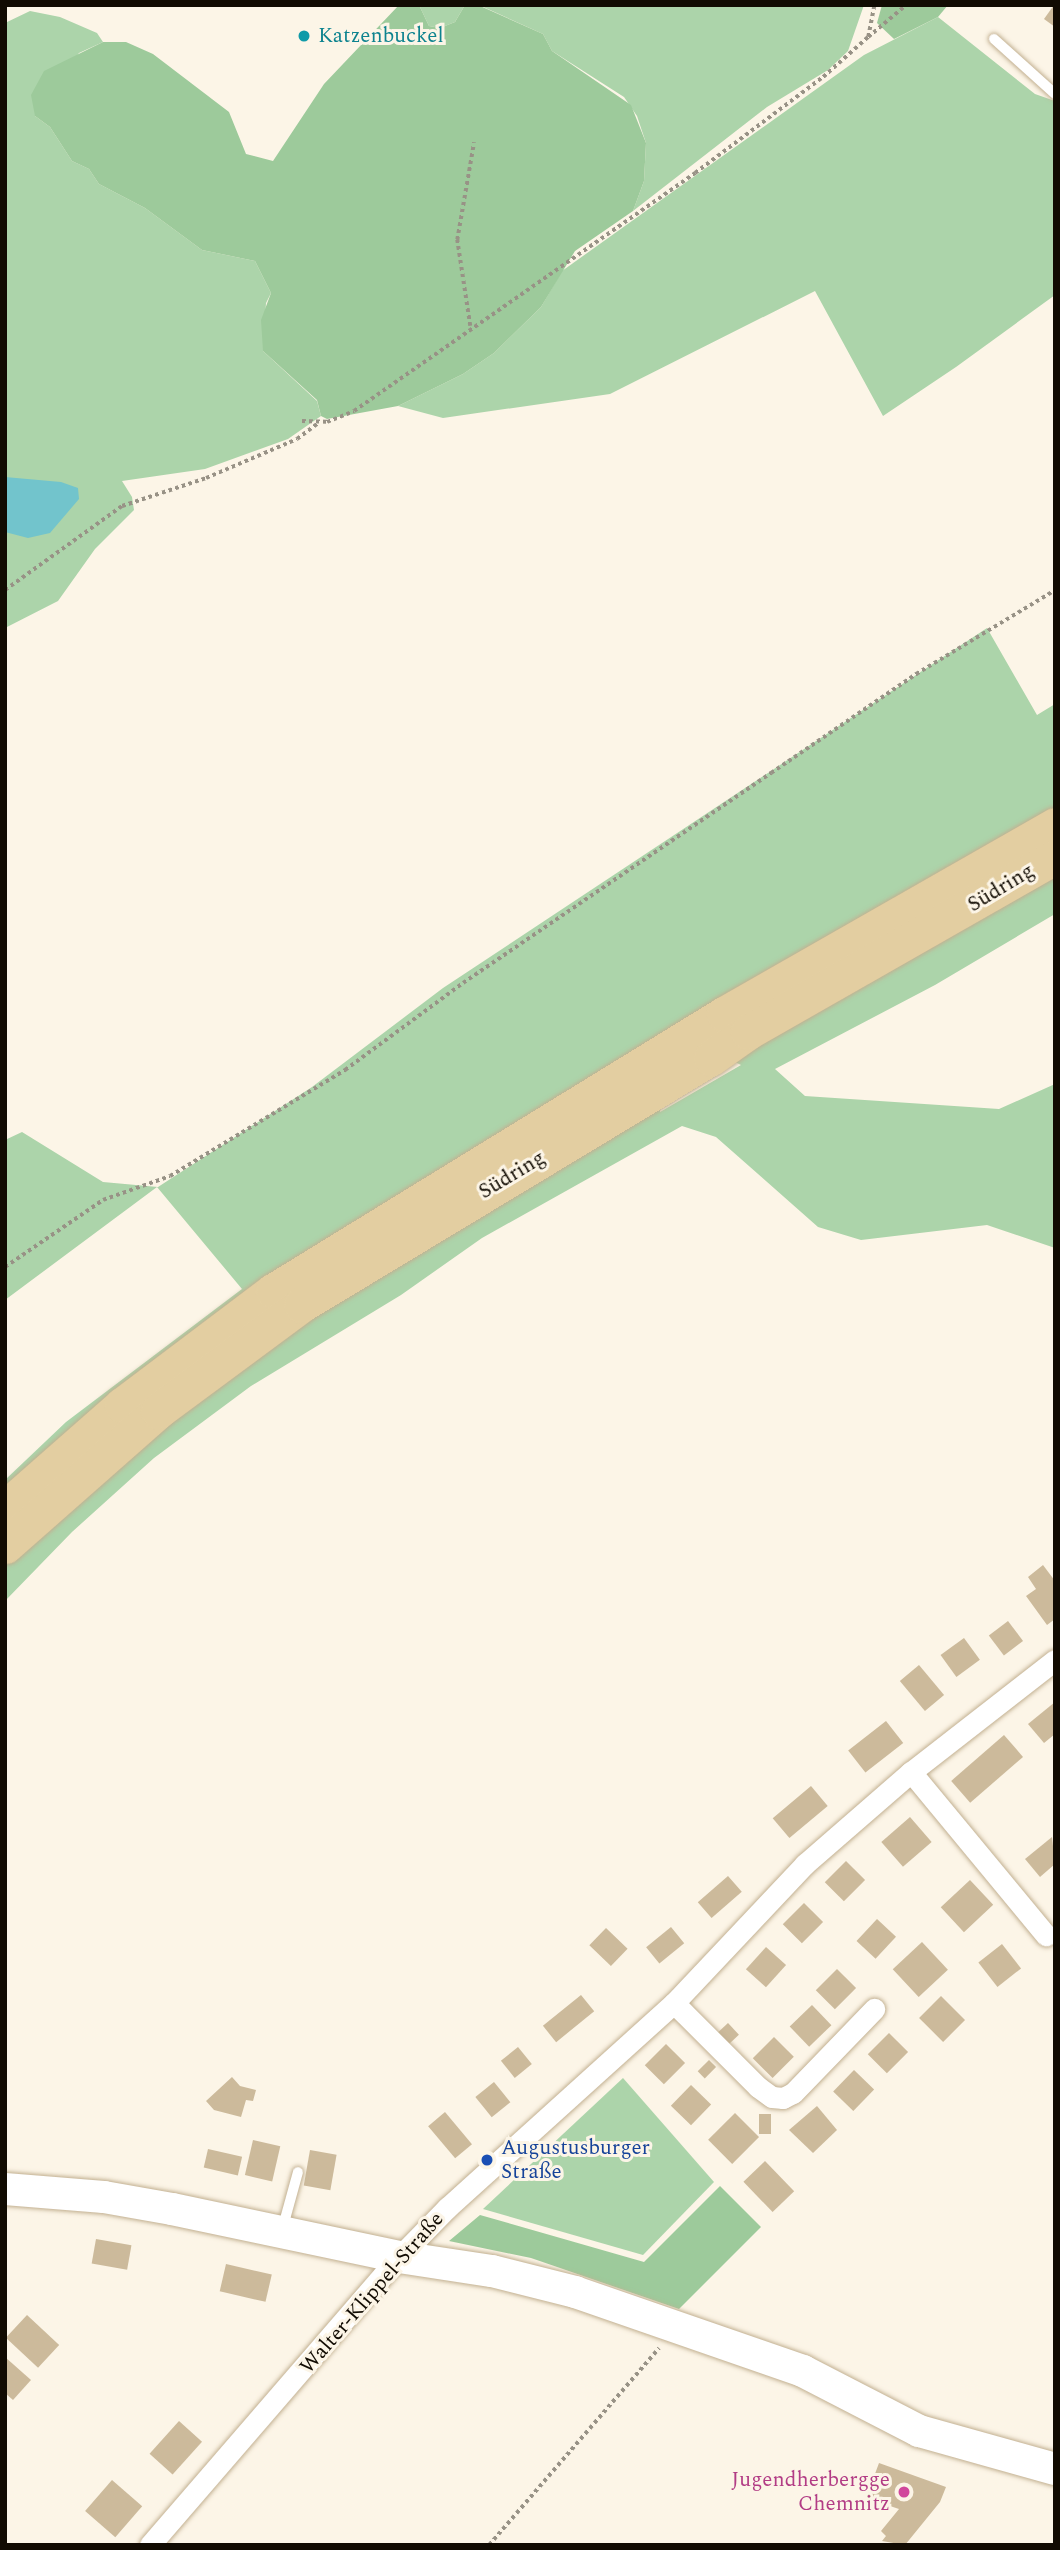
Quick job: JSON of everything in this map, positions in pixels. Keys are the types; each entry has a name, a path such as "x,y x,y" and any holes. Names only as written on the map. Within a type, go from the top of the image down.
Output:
{"main road":[{"name":"Südring","path":"5,1546 158,1411 301,1305 651,1078 1055,825"},
{"name":"Südring","path":"698,1050 748,1032 1055,857"},
{"name":"Südring","path":"5,1508 122,1405 273,1291 463,1171 651,1078"},
{"path":"6,2194 104,2197 399,2257 492,2271 679,2326 803,2371 919,2431 1055,2469"}],"street":[{"name":"Walter-Klippel-Straße","path":"150,2545 399,2257 674,2003 806,1864 911,1772 1055,1660"},
{"path":"911,1772 1046,1935"},
{"path":"674,2003 758,2087 772,2097 783,2098 793,2093 874,2009"}],"lane":[{"path":"994,39 1055,94"},
{"path":"281,2233 298,2172"}],"path":[{"path":"868,37 874,5"},
{"path":"5,590 122,506 206,478 297,439 317,424 354,411 470,326 695,173 823,77 906,5"},
{"path":"470,326 457,240 474,142"},
{"path":"302,421 317,424"},
{"path":"5,1267 103,1200 170,1176 345,1070 493,962 815,742 1055,590"},
{"path":"489,2545 679,2326"}],"green space":[{"path":"399,5 419,5 429,26 440,28 455,22 465,5 478,5 543,34 552,51 631,105 646,143 644,181 633,211 575,251 541,307 494,353 463,374 398,406 327,419 321,416 317,400 263,351 261,320 271,293 255,261 202,250 145,208 99,184 89,169 72,161 50,127 35,116 31,95 44,71 103,42 126,42 153,54 229,112 246,154 273,161 324,84"},
{"path":"419,5 465,5 455,22 440,28 429,26"},
{"path":"479,5 864,5 848,51 828,70 767,107 633,211 644,181 646,143 637,116 624,97 552,51 543,34"},
{"path":"882,5 948,5 938,17 894,39 877,23"},
{"path":"30,11 60,17 97,33 103,42 79,53 35,116 50,127 72,161 89,169 99,184 145,208 202,250 255,261 271,293 266,303 263,351 317,401 321,416 288,439 205,469 122,481 132,497 134,510 95,549 58,601 5,628 5,23"},
{"path":"938,17 1035,94 1055,101 1055,295 956,367 883,416 815,291 610,394 443,418 398,406 463,374 494,353 541,307 562,271 864,55"},
{"path":"987,628 1037,715 1055,704 1055,810 5,1493 5,1480 66,1422 242,1289 157,1187 5,1300 5,1140 22,1132 103,1182 158,1187 312,1087 443,988"},
{"path":"1055,870 1055,914 935,985 775,1069 805,1096 999,1109 1055,1084 1055,1248 987,1225 861,1240 818,1227 716,1137 682,1126 482,1238 401,1295 251,1386 154,1458 72,1532 5,1601 5,1563 54,1516 227,1371 661,1102 660,1112 741,1065 731,1060"},
{"path":"623,2078 714,2182 643,2255 483,2209"},
{"path":"720,2186 761,2227 679,2309 531,2258 449,2241 480,2215 644,2262"}],"water":[{"path":"5,477 61,482 78,488 79,499 50,533 28,538 5,532"}],"building":[{"path":"1055,5 1055,27 1044,19"},
{"path":"1043,1565 1055,1581 1055,1619 1047,1625 1026,1596 1036,1589 1028,1577"},
{"path":"1008,1621 1023,1641 1004,1655 989,1635"},
{"path":"964,1638 980,1660 956,1677 941,1655"},
{"path":"919,1665 944,1695 925,1711 900,1681"},
{"path":"1055,1702 1055,1734 1044,1743 1028,1724"},
{"path":"886,1721 903,1743 865,1773 848,1751"},
{"path":"1004,1735 1023,1757 970,1803 951,1781"},
{"path":"811,1786 828,1806 789,1838 773,1818"},
{"path":"910,1817 932,1842 903,1867 881,1842"},
{"path":"1052,1837 1055,1864 1040,1877 1025,1859"},
{"path":"846,1861 865,1880 844,1901 825,1882"},
{"path":"728,1876 742,1892 712,1918 698,1902"},
{"path":"970,1880 993,1905 964,1932 941,1907"},
{"path":"804,1903 823,1922 802,1943 783,1924"},
{"path":"877,1919 896,1937 876,1959 857,1941"},
{"path":"671,1927 684,1943 659,1963 646,1947"},
{"path":"606,1928 628,1949 611,1966 589,1945"},
{"path":"922,1942 948,1970 919,1997 893,1969"},
{"path":"1002,1944 1021,1968 997,1987 978,1962"},
{"path":"766,1947 786,1965 766,1987 746,1969"},
{"path":"837,1969 856,1988 835,2009 816,1990"},
{"path":"581,1995 594,2011 556,2042 543,2026"},
{"path":"941,1996 965,2020 943,2042 919,2018"},
{"path":"812,2005 831,2025 809,2047 790,2027"},
{"path":"728,2023 739,2035 728,2045 717,2033"},
{"path":"889,2033 908,2052 887,2073 868,2054"},
{"path":"774,2037 794,2057 773,2078 753,2058"},
{"path":"666,2044 685,2063 664,2084 645,2065"},
{"path":"518,2047 532,2064 515,2078 501,2061"},
{"path":"709,2060 716,2067 705,2078 698,2071"},
{"path":"854,2070 874,2089 853,2111 833,2092"},
{"path":"232,2077 240,2086 256,2090 253,2101 246,2100 241,2117 214,2110 206,2101"},
{"path":"494,2082 510,2102 492,2117 475,2097"},
{"path":"691,2085 711,2104 691,2125 671,2106"},
{"path":"817,2106 837,2130 813,2153 789,2130"},
{"path":"445,2112 472,2144 455,2158 428,2126"},
{"path":"735,2113 759,2137 732,2164 708,2140"},
{"path":"759,2114 771,2114 771,2134 759,2134"},
{"path":"253,2140 280,2146 272,2181 245,2175"},
{"path":"208,2149 242,2157 238,2175 204,2168"},
{"path":"310,2150 337,2155 330,2190 304,2185"},
{"path":"765,2161 794,2191 773,2212 743,2182"},
{"path":"96,2239 131,2245 127,2270 92,2264"},
{"path":"226,2264 272,2275 265,2302 220,2291"},
{"path":"27,2315 59,2345 38,2368 6,2338"},
{"path":"5,2357 31,2380 13,2400 5,2393"},
{"path":"179,2421 202,2442 173,2474 150,2454"},
{"path":"879,2463 946,2487 940,2502 905,2545 882,2541 886,2536 881,2531 899,2509 866,2498"},
{"path":"112,2480 142,2506 115,2537 85,2511"}],"place":[{"name":"Katzenbuckel","path":"304,36"},
{"name":"Augustusburger Straße","path":"487,2160"},
{"name":"Jugendherbergge Chemnitz","path":"904,2492"}]}
